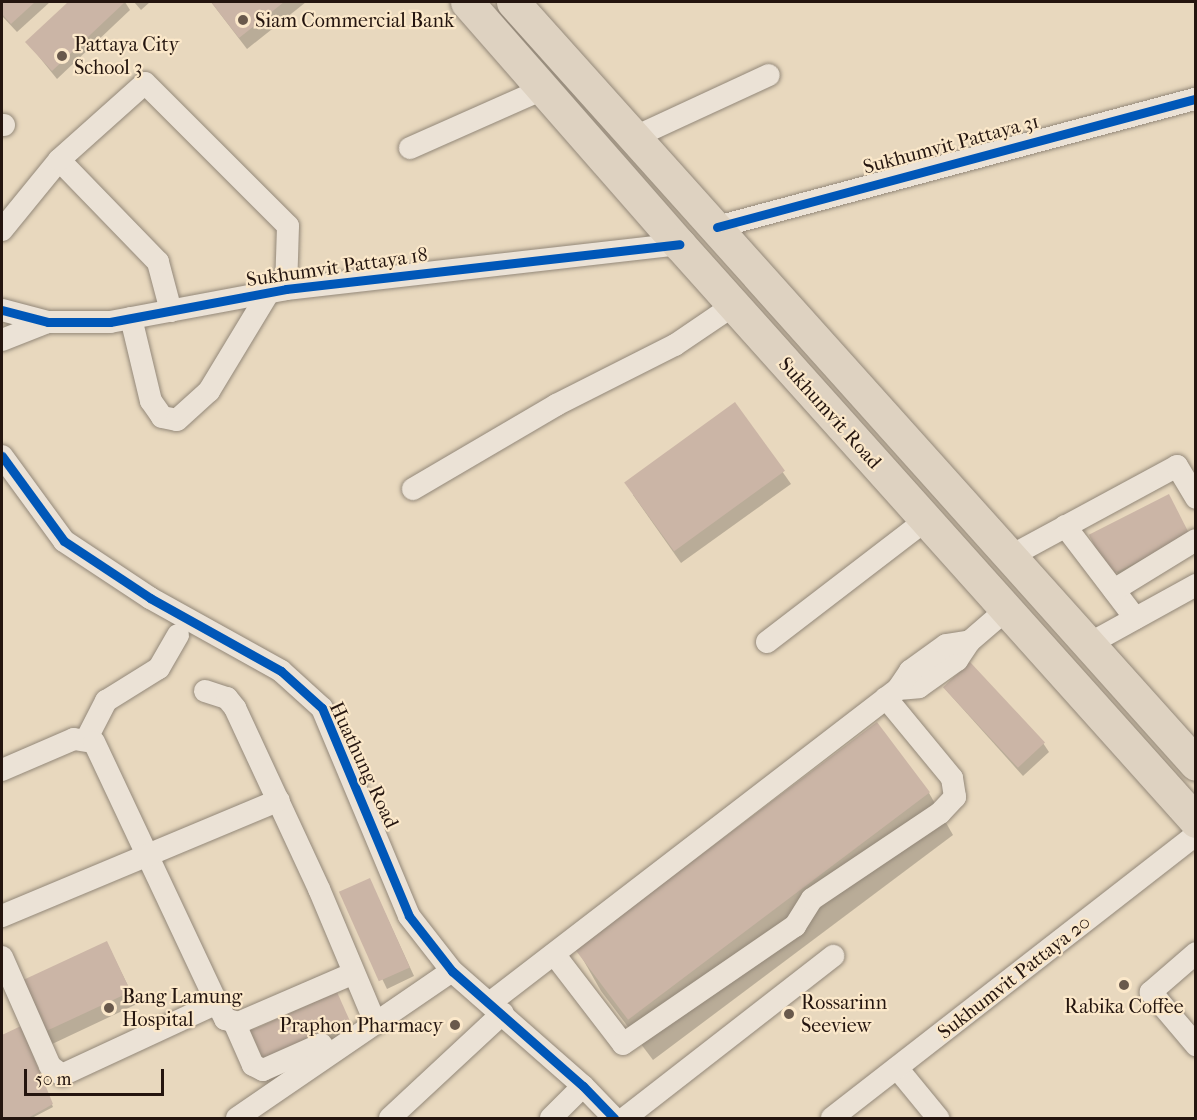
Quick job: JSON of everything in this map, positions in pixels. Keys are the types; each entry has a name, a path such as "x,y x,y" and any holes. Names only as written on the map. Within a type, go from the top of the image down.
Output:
{"highway":[{"name":"Sukhumvit Road","path":"467,2 679,244 1196,821"},
{"name":"Sukhumvit Road","path":"513,2 637,136 1196,764"}],"street":[{"path":"637,136 769,75"},
{"path":"2,230 59,160 145,83 288,226 277,291 209,391 177,420 162,417 151,401 131,318"},
{"path":"410,148 543,89"},
{"name":"Sukhumvit Pattaya 31","path":"717,227 1195,99"},
{"path":"59,160 158,262 171,311"},
{"name":"Sukhumvit Pattaya 18","path":"2,310 48,322 131,318 277,291 679,244"},
{"path":"413,489 556,405 675,345 734,305"},
{"name":"Sukhumvit Pattaya 18","path":"2,340 48,322"},
{"name":"Huathung Road","path":"3,460 64,541 150,598 281,671 322,708 409,916 452,971 497,1008 583,1086 614,1119"},
{"path":"1009,556 1177,466 1196,498"},
{"path":"767,642 926,520"},
{"path":"1065,526 1135,618"},
{"path":"1114,590 1196,540"},
{"path":"1089,644 1196,585"},
{"path":"390,1119 497,1008 554,954 892,694 919,687 957,660 970,641 1006,610"},
{"path":"87,738 106,701 159,669 178,635"},
{"path":"205,691 231,701 279,800 375,1022"},
{"path":"554,954 623,1044 795,926 812,899 940,813 955,797 952,778 892,694"},
{"path":"2,770 74,739 87,738 100,750 225,1019 234,1022 254,1017 354,973"},
{"path":"2,916 279,800"},
{"name":"Sukhumvit Pattaya 20","path":"832,1119 1196,835"},
{"path":"1196,953 1150,992 1196,1045"},
{"path":"626,1119 833,956"},
{"path":"2,960 50,1066 62,1075 217,1003"},
{"path":"237,1119 452,971"},
{"path":"234,1022 253,1065 263,1070 321,1044"},
{"path":"897,1068 938,1119"},
{"path":"551,1119 583,1086"}],"building":[{"path":"2,2 35,2 11,24 2,14"},
{"path":"68,2 125,2 52,71 25,42"},
{"name":"Siam Commercial Bank","path":"211,2 284,2 239,38"},
{"path":"735,402 785,471 674,551 624,483"},
{"path":"1169,494 1190,535 1110,576 1089,535"},
{"path":"970,662 1045,742 1018,768 943,687"},
{"path":"877,722 930,792 628,1020 575,949"},
{"path":"370,878 410,968 379,981 339,892"},
{"path":"107,941 131,992 41,1034 17,983"},
{"path":"337,992 351,1024 264,1063 250,1031"},
{"path":"21,1026 53,1104 28,1118 2,1118 2,1035"}],"cycle path":[{"path":"717,227 1196,99"},
{"path":"2,310 48,322 110,322 286,289 679,244"},
{"path":"2,456 64,541 150,598 281,671 322,708 409,916 452,971 583,1086 614,1118"}],"place":[{"name":"Siam Commercial Bank","path":"243,20"},
{"name":"Pattaya City School 3","path":"62,56"},
{"name":"Rabika Coffee","path":"1124,985"},
{"name":"Bang Lamung Hospital","path":"109,1008"},
{"name":"Rossarinn Seeview","path":"789,1014"},
{"name":"Praphon Pharmacy","path":"455,1025"}]}
